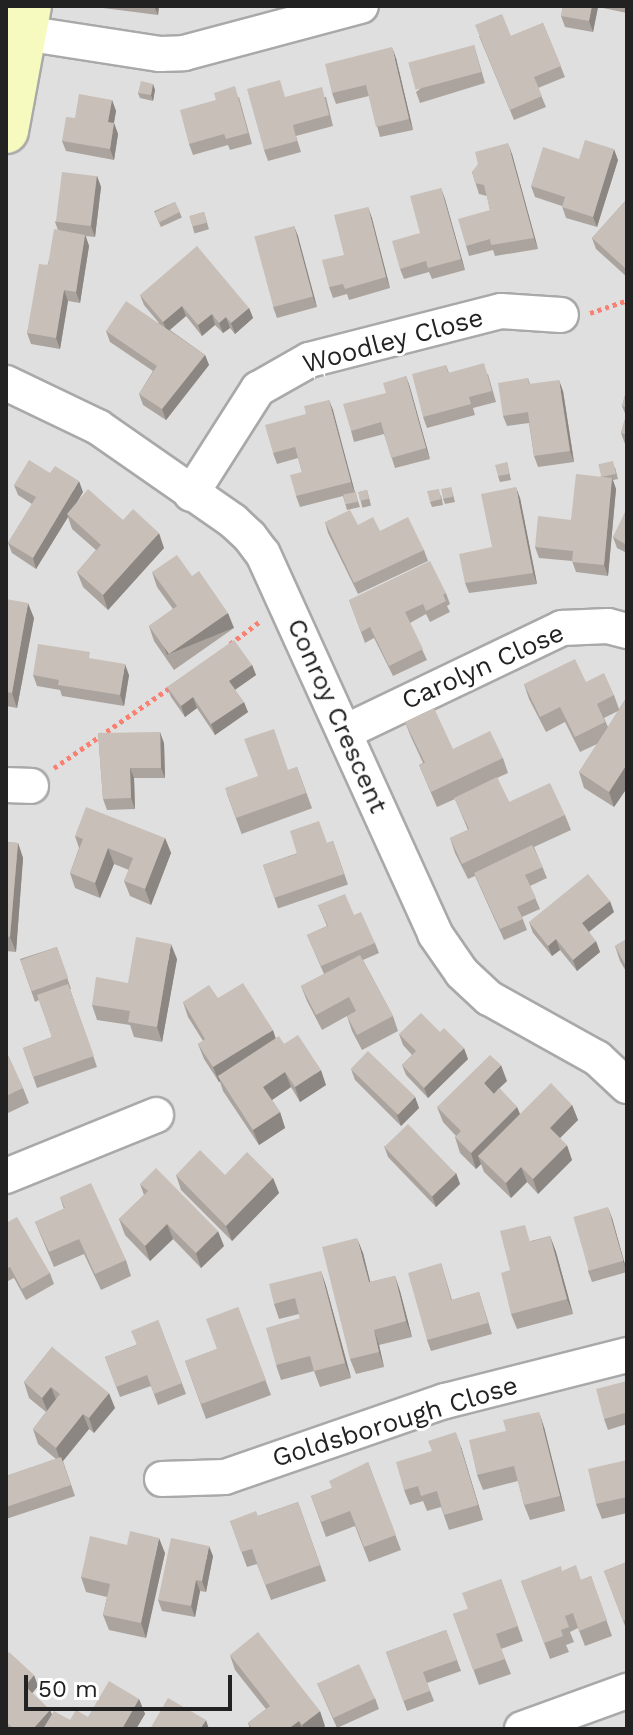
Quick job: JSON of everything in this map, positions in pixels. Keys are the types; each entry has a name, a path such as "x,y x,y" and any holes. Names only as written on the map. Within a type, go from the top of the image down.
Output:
{"street":[{"path":"6,131 26,20 160,54 184,53 361,6"},
{"name":"Woodley Close","path":"191,494 258,389 309,360 501,311 561,315"},
{"name":"Conroy Crescent","path":"6,383 98,427 233,521 250,537 263,554 435,934 462,973 489,998 597,1058 627,1086"},
{"name":"Carolyn Close","path":"345,732 553,630 578,626 627,631"},
{"path":"6,1176 156,1115"},
{"name":"Goldsborough Close","path":"162,1479 225,1477 445,1401 627,1355"},
{"path":"522,1729 627,1691"}],"path":[{"path":"561,315 598,312 627,300"},
{"path":"221,650 267,617 287,607"},
{"path":"18,786 175,684"}],"shaded area":[{"path":"6,6 627,6 627,1729 6,1729"}],"building":[{"path":"563,6 592,6 589,21 561,16"},
{"path":"502,14 511,36 543,23 561,66 534,77 542,96 510,110 475,25"},
{"path":"474,45 481,72 416,90 408,63"},
{"path":"392,47 409,119 376,127 366,85 332,93 325,64"},
{"path":"280,80 285,97 322,87 329,115 293,125 297,141 264,150 247,89"},
{"path":"141,81 153,84 151,95 138,93"},
{"path":"235,86 248,133 226,139 224,134 189,144 180,110 216,100 214,93"},
{"path":"79,94 112,100 108,122 114,123 110,149 62,141 66,117 75,118"},
{"path":"585,140 614,149 593,217 562,207 565,197 531,186 543,147 579,159"},
{"path":"508,143 534,238 491,245 490,239 466,246 458,219 490,210 484,185 475,183 472,172 478,164 475,152"},
{"path":"62,172 97,176 91,226 56,222"},
{"path":"441,188 461,259 428,268 426,261 400,269 392,241 420,233 410,196"},
{"path":"627,199 627,266 625,268 592,238"},
{"path":"175,202 180,212 160,222 155,212"},
{"path":"368,207 386,277 345,289 343,284 329,287 322,260 344,255 334,215"},
{"path":"204,212 207,223 192,227 190,216"},
{"path":"294,226 313,297 273,307 254,237"},
{"path":"54,229 85,235 76,292 64,290 56,338 27,333 39,264 48,265"},
{"path":"197,246 249,308 231,323 226,317 219,323 212,314 198,325 182,306 163,322 140,295"},
{"path":"126,301 205,355 162,409 139,394 157,366 106,331"},
{"path":"484,363 492,391 469,397 471,404 423,417 412,374 446,365 448,373"},
{"path":"406,376 426,448 391,458 381,422 351,431 343,404 386,393 383,383"},
{"path":"528,378 529,384 559,380 570,451 534,456 528,412 503,416 498,383"},
{"path":"627,388 627,408 622,406"},
{"path":"329,400 351,482 296,496 290,475 302,472 295,447 273,453 265,425 306,414 304,406"},
{"path":"627,411 627,435 621,433"},
{"path":"29,460 50,473 55,466 79,481 33,558 8,543 36,497 14,485"},
{"path":"613,461 616,474 601,477 598,464"},
{"path":"507,462 509,474 498,476 495,465"},
{"path":"576,474 612,478 604,565 572,562 573,551 535,547 538,516 571,520"},
{"path":"451,487 453,497 443,499 441,489"},
{"path":"516,487 533,573 465,583 459,554 492,547 481,494"},
{"path":"88,489 123,520 133,509 159,533 103,595 77,572 101,545 67,514"},
{"path":"439,489 441,499 430,502 427,491"},
{"path":"367,490 369,499 360,501 358,492"},
{"path":"356,492 358,502 345,504 343,494"},
{"path":"350,510 358,525 373,517 380,531 408,517 424,550 354,583 325,522"},
{"path":"627,513 627,545 613,537"},
{"path":"177,555 192,576 199,571 228,613 169,654 149,626 177,606 152,572"},
{"path":"430,561 446,593 443,595 446,601 426,611 423,604 405,612 423,649 389,666 370,627 361,632 349,600"},
{"path":"6,599 28,603 12,693 6,692"},
{"path":"234,640 252,665 229,681 244,702 211,724 193,697 181,706 167,687"},
{"path":"38,644 90,652 89,658 125,664 120,695 58,685 59,680 33,675"},
{"path":"575,659 586,682 604,673 614,695 597,704 605,722 575,737 560,707 540,717 524,684"},
{"path":"627,697 627,764 609,792 579,772"},
{"path":"434,708 453,749 490,731 503,758 431,792 419,765 425,763 405,722"},
{"path":"274,729 288,770 297,767 306,793 236,818 225,788 258,776 244,739"},
{"path":"160,732 161,768 130,768 131,798 103,799 98,733"},
{"path":"497,777 509,802 550,783 565,815 462,864 450,838 469,829 454,798"},
{"path":"86,807 165,838 145,889 124,881 133,858 108,848 95,883 70,873 83,839 75,836"},
{"path":"319,821 327,843 333,841 344,874 274,898 263,865 297,854 290,831"},
{"path":"6,842 18,843 10,937 6,936"},
{"path":"532,845 543,867 525,875 536,898 517,907 523,919 500,929 474,873"},
{"path":"588,874 610,901 582,923 596,941 573,960 556,939 548,946 529,922"},
{"path":"345,894 354,915 361,912 375,943 321,966 307,935 328,926 318,905"},
{"path":"136,937 171,944 157,1027 128,1022 130,1011 92,1005 96,977 128,983"},
{"path":"627,939 627,968 615,946"},
{"path":"57,947 68,978 32,991 20,960"},
{"path":"360,955 393,1016 357,1035 347,1016 356,1011 349,997 316,1015 301,986"},
{"path":"243,983 273,1030 213,1067 198,1044 205,1039 183,1002 209,985 218,998"},
{"path":"68,984 94,1056 33,1077 23,1048 52,1037 37,995"},
{"path":"421,1013 440,1032 444,1028 464,1048 424,1088 402,1065 416,1051 399,1034"},
{"path":"298,1035 321,1070 295,1087 285,1072 263,1087 280,1112 253,1130 218,1076 279,1036 284,1044"},
{"path":"6,1051 23,1088 6,1096"},
{"path":"368,1051 415,1097 398,1115 351,1069"},
{"path":"490,1055 501,1065 484,1083 494,1094 499,1088 517,1107 471,1153 455,1137 461,1131 437,1107"},
{"path":"551,1083 572,1105 550,1128 567,1145 533,1179 521,1167 506,1183 478,1156"},
{"path":"408,1124 456,1174 432,1197 384,1147"},
{"path":"200,1150 225,1175 247,1152 273,1178 226,1226 176,1175"},
{"path":"156,1168 218,1231 196,1253 167,1224 145,1246 119,1219 148,1191 140,1184"},
{"path":"91,1183 126,1260 95,1274 79,1239 49,1252 35,1222 65,1208 60,1197"},
{"path":"608,1207 623,1261 589,1271 573,1217"},
{"path":"17,1217 50,1273 22,1289 10,1267 6,1269 6,1223"},
{"path":"525,1225 530,1242 550,1236 567,1299 511,1314 501,1273 510,1270 500,1231"},
{"path":"357,1238 369,1282 395,1276 406,1321 374,1330 379,1352 350,1359 322,1247"},
{"path":"441,1263 451,1300 479,1292 488,1323 427,1340 408,1273"},
{"path":"321,1271 345,1363 314,1371 310,1356 276,1365 266,1328 300,1318 295,1298 274,1304 269,1284"},
{"path":"238,1307 266,1380 201,1404 185,1361 217,1349 206,1319"},
{"path":"158,1320 182,1383 154,1394 147,1375 116,1387 105,1357 137,1345 131,1331"},
{"path":"52,1347 109,1393 89,1418 83,1414 56,1448 33,1429 60,1394 51,1387 42,1398 24,1382"},
{"path":"627,1381 627,1420 625,1413 604,1419 596,1389"},
{"path":"539,1412 560,1496 524,1505 514,1466 477,1475 469,1440 506,1431 503,1420"},
{"path":"456,1432 478,1505 444,1515 437,1491 421,1496 418,1486 404,1490 396,1462 432,1451 428,1441"},
{"path":"61,1457 71,1485 6,1507 6,1476"},
{"path":"627,1460 627,1497 596,1504 588,1469"},
{"path":"368,1462 396,1535 364,1547 350,1511 321,1522 311,1496 332,1488 329,1481"},
{"path":"298,1502 320,1565 265,1585 252,1549 241,1552 230,1521 256,1511 258,1516"},
{"path":"130,1531 159,1538 141,1623 103,1615 110,1584 81,1577 90,1536 127,1545"},
{"path":"171,1538 209,1546 202,1581 196,1580 191,1606 158,1600"},
{"path":"627,1562 627,1619 623,1621 604,1571"},
{"path":"576,1565 581,1580 591,1576 607,1620 579,1631 573,1613 565,1616 569,1627 561,1630 563,1636 544,1643 521,1581 561,1566 562,1571"},
{"path":"501,1579 518,1626 496,1634 505,1659 473,1670 453,1614 468,1609 462,1593"},
{"path":"446,1630 457,1660 423,1672 430,1691 403,1701 386,1652"},
{"path":"258,1632 320,1711 302,1725 299,1721 288,1729 253,1729 248,1723 270,1706 230,1655"},
{"path":"9,1652 34,1675 25,1686 50,1710 33,1729 14,1729 6,1722 6,1655"},
{"path":"359,1664 375,1698 333,1718 317,1683"},
{"path":"109,1681 139,1699 122,1729 43,1729 54,1711 70,1720 76,1710 88,1717"},
{"path":"168,1698 206,1720 200,1729 150,1729"}]}
